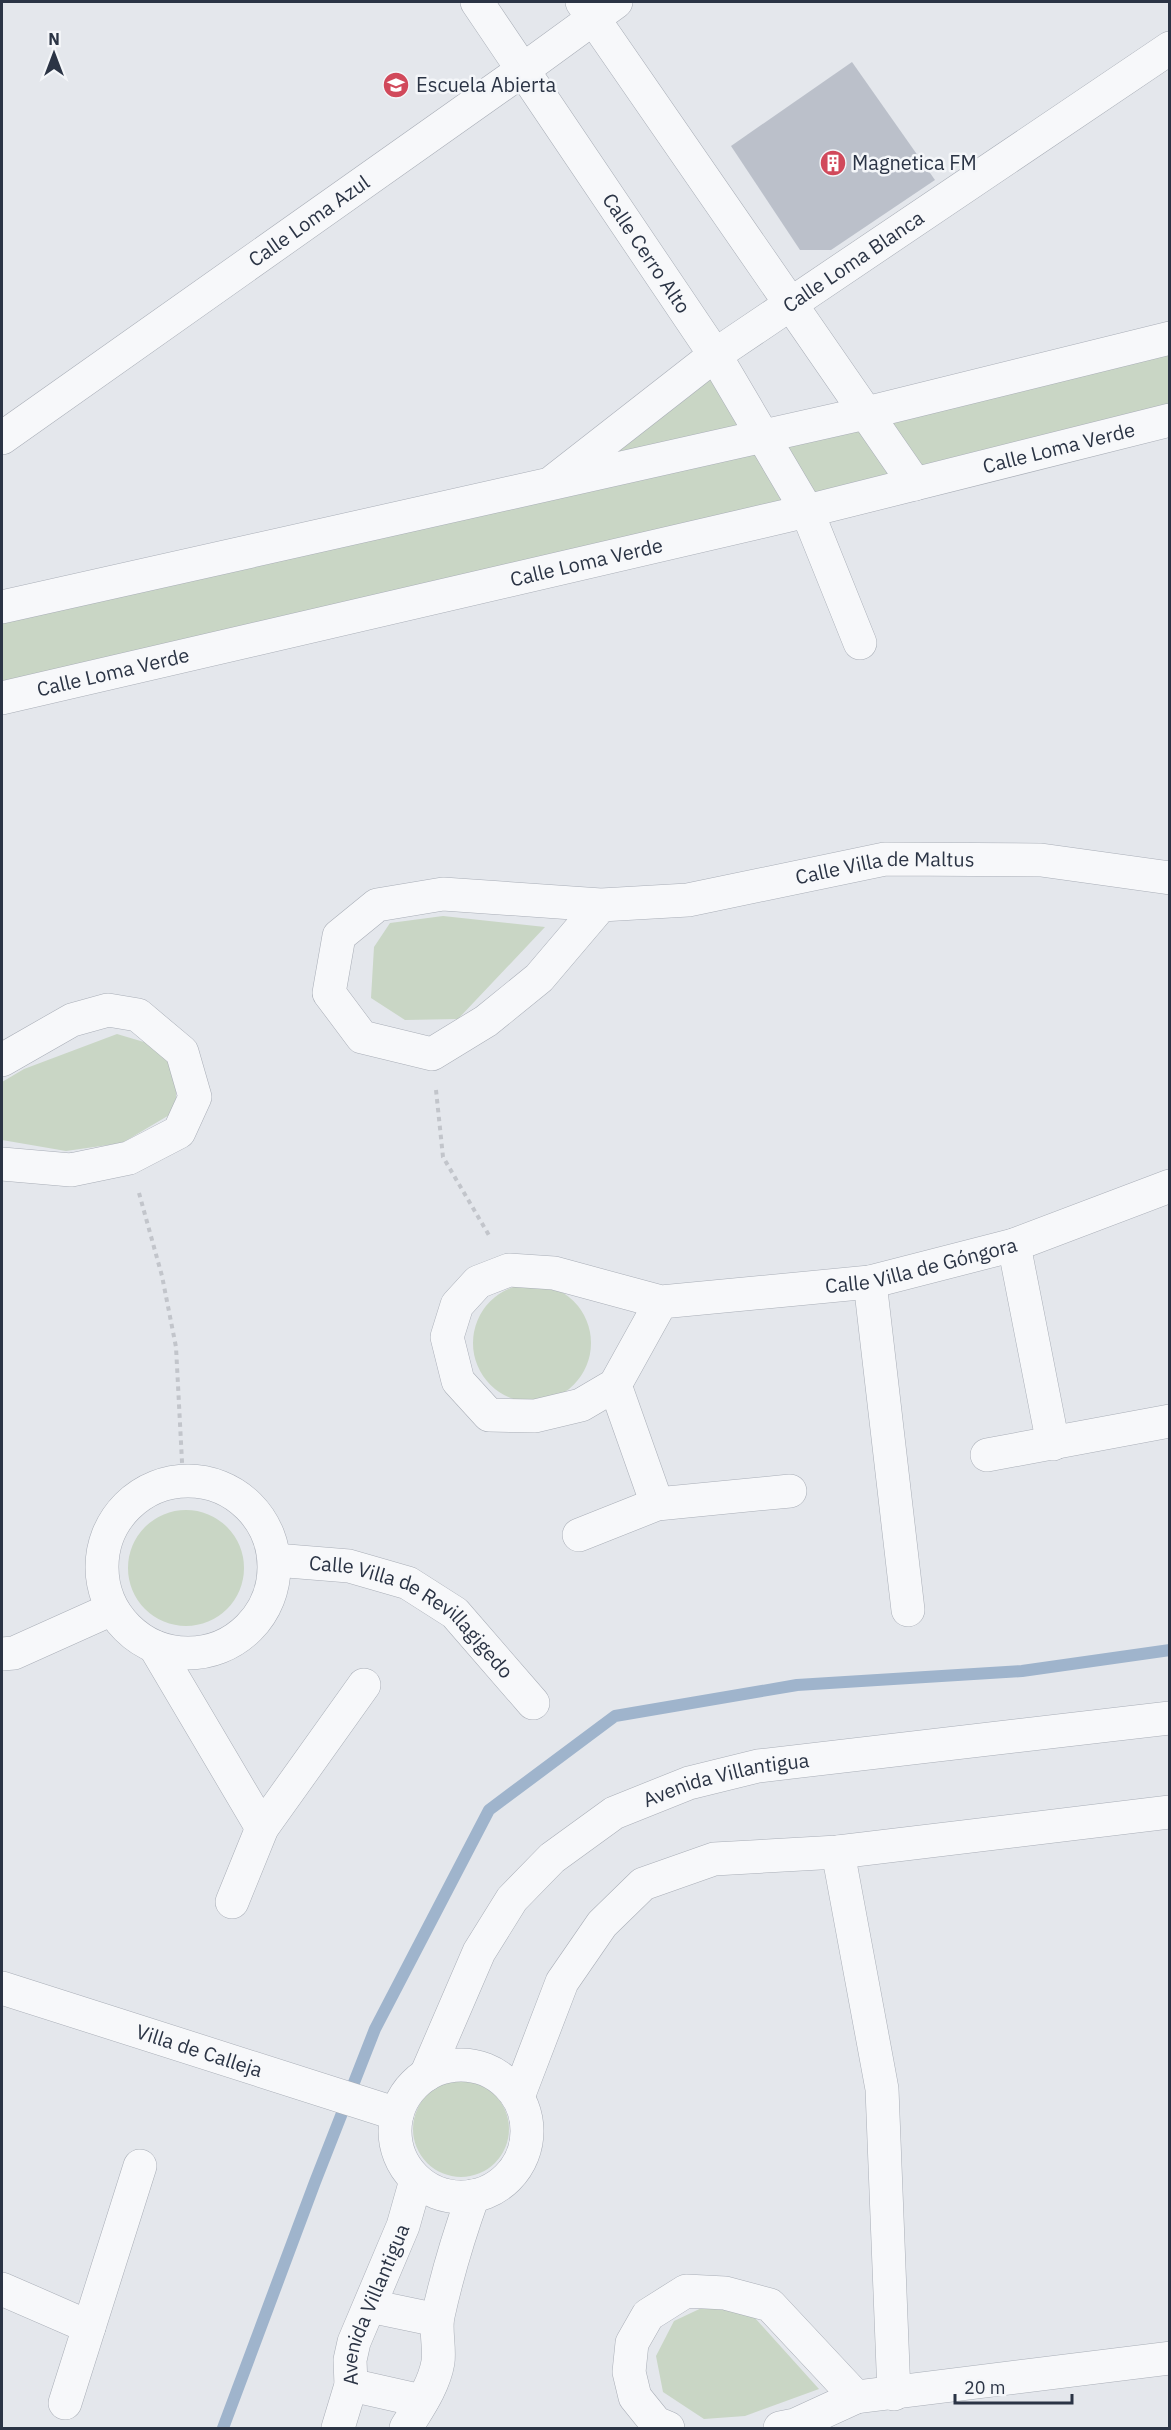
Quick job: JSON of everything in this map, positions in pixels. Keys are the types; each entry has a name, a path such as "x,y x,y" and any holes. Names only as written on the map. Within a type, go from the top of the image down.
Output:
{"street":[{"name":"Calle Cerro Alto","path":"477,2 715,355 807,511 860,643"},
{"name":"Calle Loma Azul","path":"2,438 524,69 597,7"},
{"path":"597,7 791,304 915,484"},
{"name":"Calle Loma Blanca","path":"548,486 715,355 1170,48"},
{"path":"2,607 866,413 1170,338"},
{"name":"Calle Loma Verde","path":"2,698 807,511 1170,420"},
{"name":"Calle Villa de Maltus","path":"432,1053 362,1037 329,993 339,936 376,905 443,894 601,905 688,900 885,859 1041,860 1170,878"},
{"path":"432,1053 486,1021 538,978 601,905"},
{"path":"2,1060 72,1020 108,1010 138,1015 182,1052 195,1097 178,1132 129,1158 70,1170 2,1164"},
{"name":"Calle Villa de Góngora","path":"615,1384 581,1404 535,1416 489,1415 458,1381 447,1337 457,1305 478,1282 509,1270 554,1273 661,1302 870,1282 1014,1245 1170,1186"},
{"path":"1014,1245 1053,1444"},
{"path":"870,1282 908,1610"},
{"path":"657,1504 615,1384 661,1302"},
{"path":"987,1455 1170,1421"},
{"path":"183,1481 204,1482 230,1491 252,1509 267,1532 274,1560 272,1589 260,1616 240,1637 213,1650 184,1654 155,1647 130,1632 112,1609 103,1582 102,1555 111,1529 127,1506 150,1490 183,1481"},
{"path":"579,1535 657,1504 790,1491"},
{"name":"Calle Villa de Revillagigedo","path":"274,1560 349,1566 408,1583 454,1612 533,1703"},
{"path":"2,1654 14,1653 112,1609"},
{"path":"155,1647 262,1828"},
{"path":"232,1902 262,1828 364,1685"},
{"name":"Avenida Villantigua","path":"426,2075 479,1952 512,1899 552,1858 614,1813 689,1783 758,1766 1170,1718"},
{"path":"518,2097 562,1982 602,1924 643,1884 714,1858 838,1852 1170,1812"},
{"path":"838,1852 882,2089 894,2394"},
{"name":"Villa de Calleja","path":"2,1988 385,2110"},
{"path":"459,2065 477,2067 493,2074 507,2084 518,2097 526,2117 527,2138 522,2159 510,2176 493,2189 473,2196 453,2197 433,2191 416,2180 405,2166 385,2110 403,2099 426,2075 442,2068 459,2065"},
{"path":"64,2403 140,2166"},
{"name":"Avenida Villantigua","path":"338,2428 351,2385 350,2360 354,2342 403,2226 416,2180"},
{"path":"351,2385 414,2415 432,2382 438,2363 440,2342 437,2320 459,2235 473,2196"},
{"path":"2,2289 89,2327"},
{"path":"668,2428 656,2423 635,2397 628,2372 632,2343 648,2315 686,2291 725,2293 770,2306 856,2397"},
{"path":"370,2306 437,2320"},
{"path":"780,2428 795,2425 856,2397 1170,2358"}],"path":[{"path":"432,1053 443,1157 509,1270"},
{"path":"129,1158 162,1276 176,1347 183,1481"}],"green space":[{"path":"1169,338 1169,420 2,699 2,606 552,483 715,355 763,435"},
{"path":"443,916 545,927 458,1019 405,1020 371,998 374,947 390,923"},
{"path":"117,1034 164,1048 176,1079 176,1111 122,1143 66,1151 2,1140 2,1082 24,1069"},
{"path":"532,1284 555,1288 574,1301 587,1320 591,1343 587,1366 574,1385 555,1398 532,1402 509,1398 490,1385 477,1366 473,1343 477,1320 490,1301 509,1288"},
{"path":"186,1510 208,1514 227,1527 240,1546 244,1568 240,1590 227,1609 208,1622 186,1626 164,1622 145,1609 132,1590 128,1568 132,1546 145,1527 164,1514"},
{"path":"461,2081 479,2085 495,2095 505,2111 509,2129 505,2147 495,2163 479,2173 461,2177 443,2173 427,2163 417,2147 413,2129 417,2111 427,2095 443,2085"},
{"path":"710,2304 755,2318 819,2389 745,2416 704,2419 663,2392 656,2356 674,2321"}],"building":[{"name":"Magnetica FM","path":"852,62 935,180 831,250 800,250 731,146"}],"waterway":[{"path":"223,2428 375,2029 489,1810 615,1716 797,1685 1022,1671 1170,1650"}],"place":[{"name":"Escuela Abierta","path":"396,85"},
{"name":"Magnetica FM","path":"833,163"}]}
